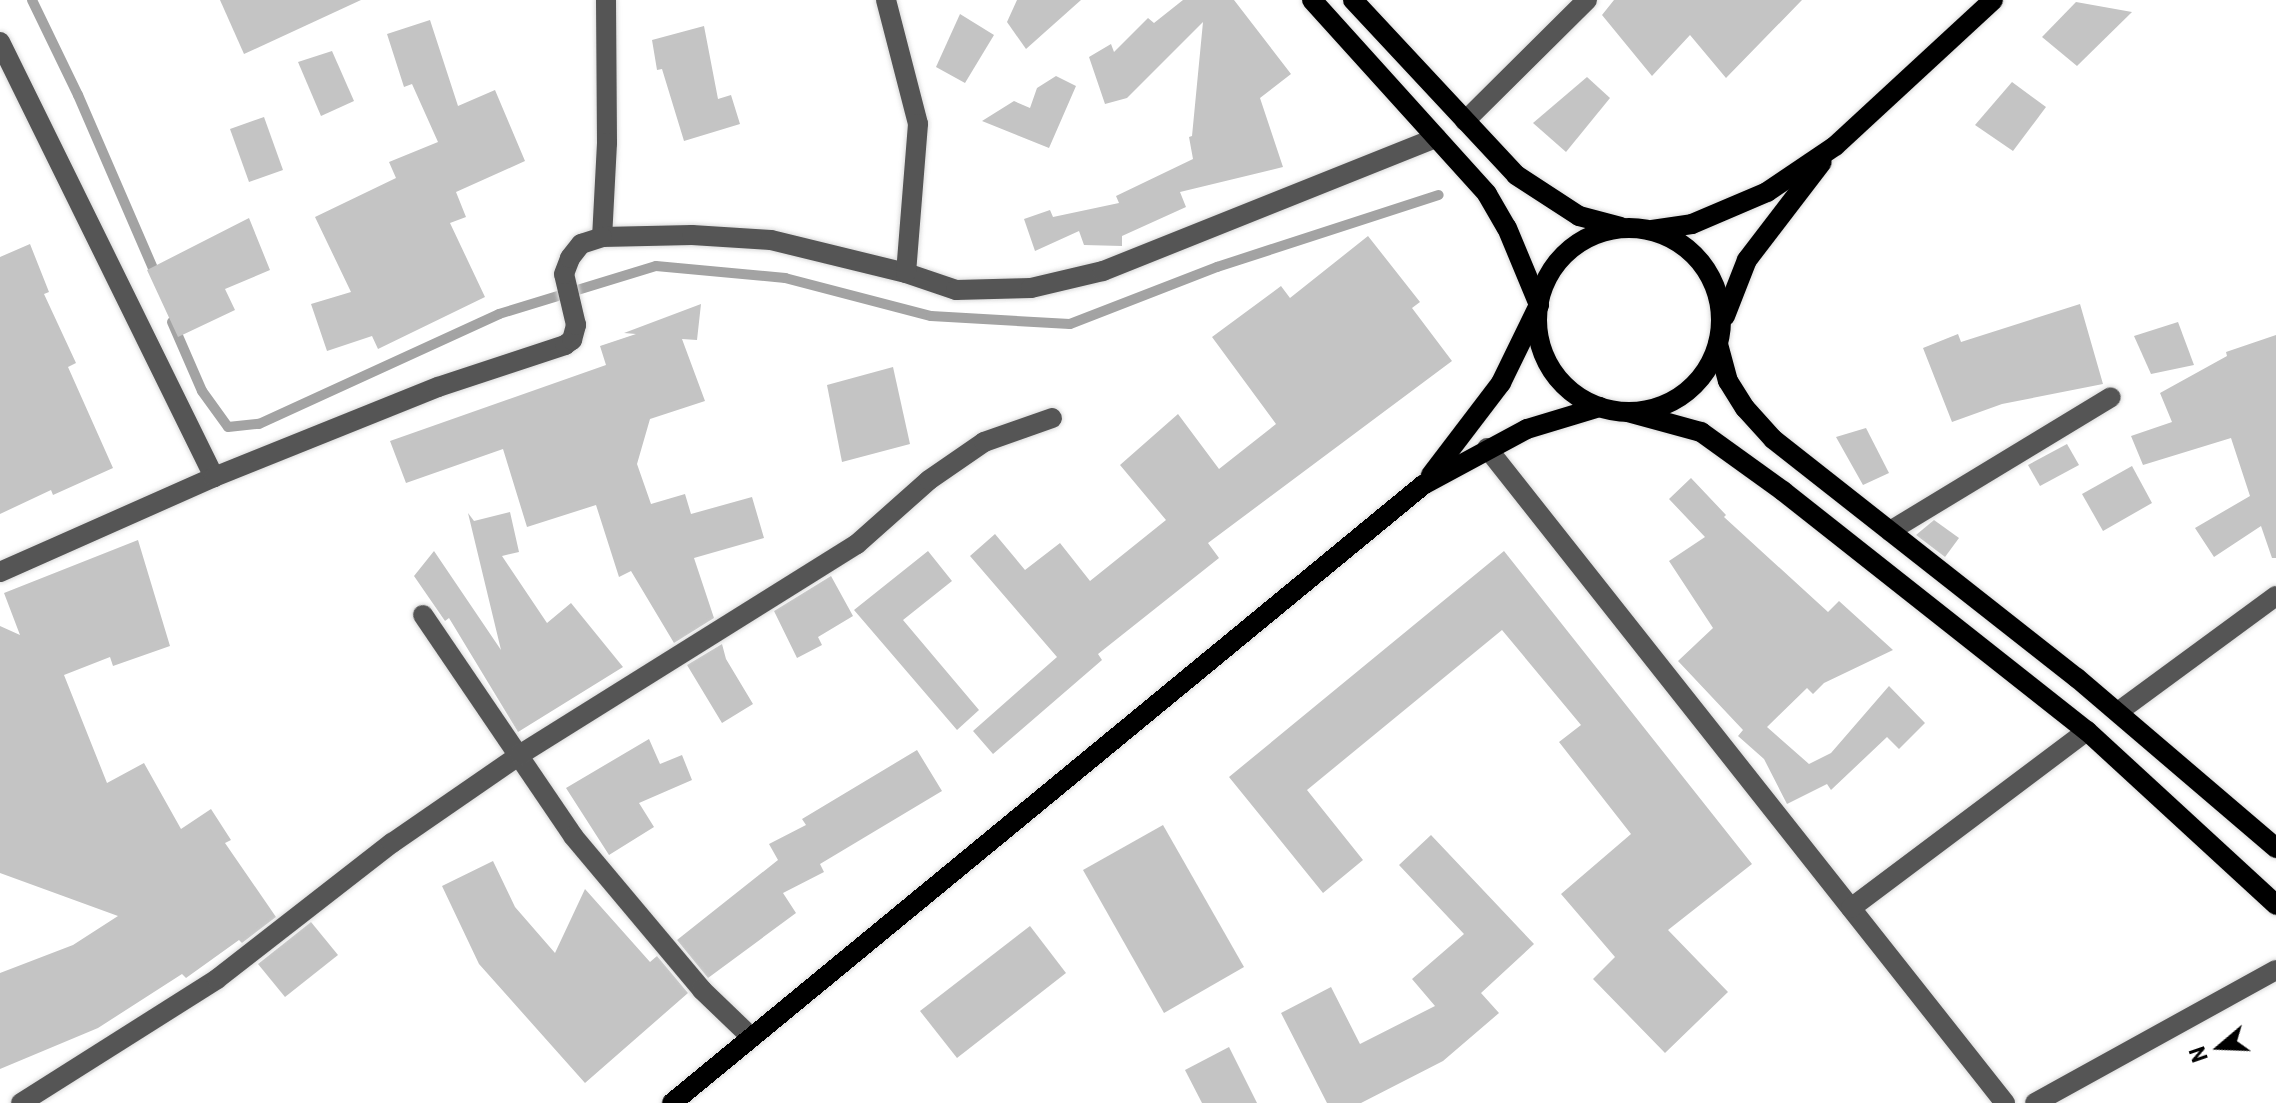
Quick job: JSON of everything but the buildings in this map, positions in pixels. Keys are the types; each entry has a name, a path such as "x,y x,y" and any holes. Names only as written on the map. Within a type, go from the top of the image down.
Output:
{"main road":[{"path":"1312,0 1487,194 1507,228 1539,305 1501,383 1423,485"},
{"path":"1353,0 1516,175 1546,198 1579,216 1621,227 1652,230 1692,224 1754,198 1835,146"},
{"path":"1628,412 1642,413 1673,403 1698,383 1715,355 1731,292 1747,260 1835,146 1993,0"},
{"path":"1621,227 1590,236 1563,254 1545,281 1536,318 1541,349 1557,378 1581,400 1701,432 1734,454 2087,731 2276,905"},
{"path":"1652,230 1680,243 1704,265 1718,294 1720,335 1728,381 1745,408 1773,439 2118,712 2276,848"},
{"path":"672,1103 1423,485 1527,429 1600,407"}],"street":[{"path":"602,237 607,143 606,0"},
{"path":"886,0 918,124 906,273"},
{"path":"1465,121 1587,0"},
{"path":"0,42 214,477"},
{"path":"0,572 214,477 438,387 565,345 572,340 576,325 564,274 570,258 581,244 602,237 692,235 771,240 906,273 956,290 1031,288 1103,271 1436,138"},
{"path":"1890,531 2111,397"},
{"path":"21,1103 217,979 392,843 521,754 857,544 929,480 984,442 1052,418"},
{"path":"1487,448 2005,1103"},
{"path":"2118,712 2276,596"},
{"path":"423,615 521,754 573,836 702,990 751,1037"},
{"path":"1851,908 2087,731"},
{"path":"2035,1103 2276,970"}],"waterway":[{"path":"32,0 78,95 158,280"},
{"path":"172,322 202,391 228,427 259,424 499,314 656,266 785,278 931,316 1070,324 1217,267 1439,195"}]}
